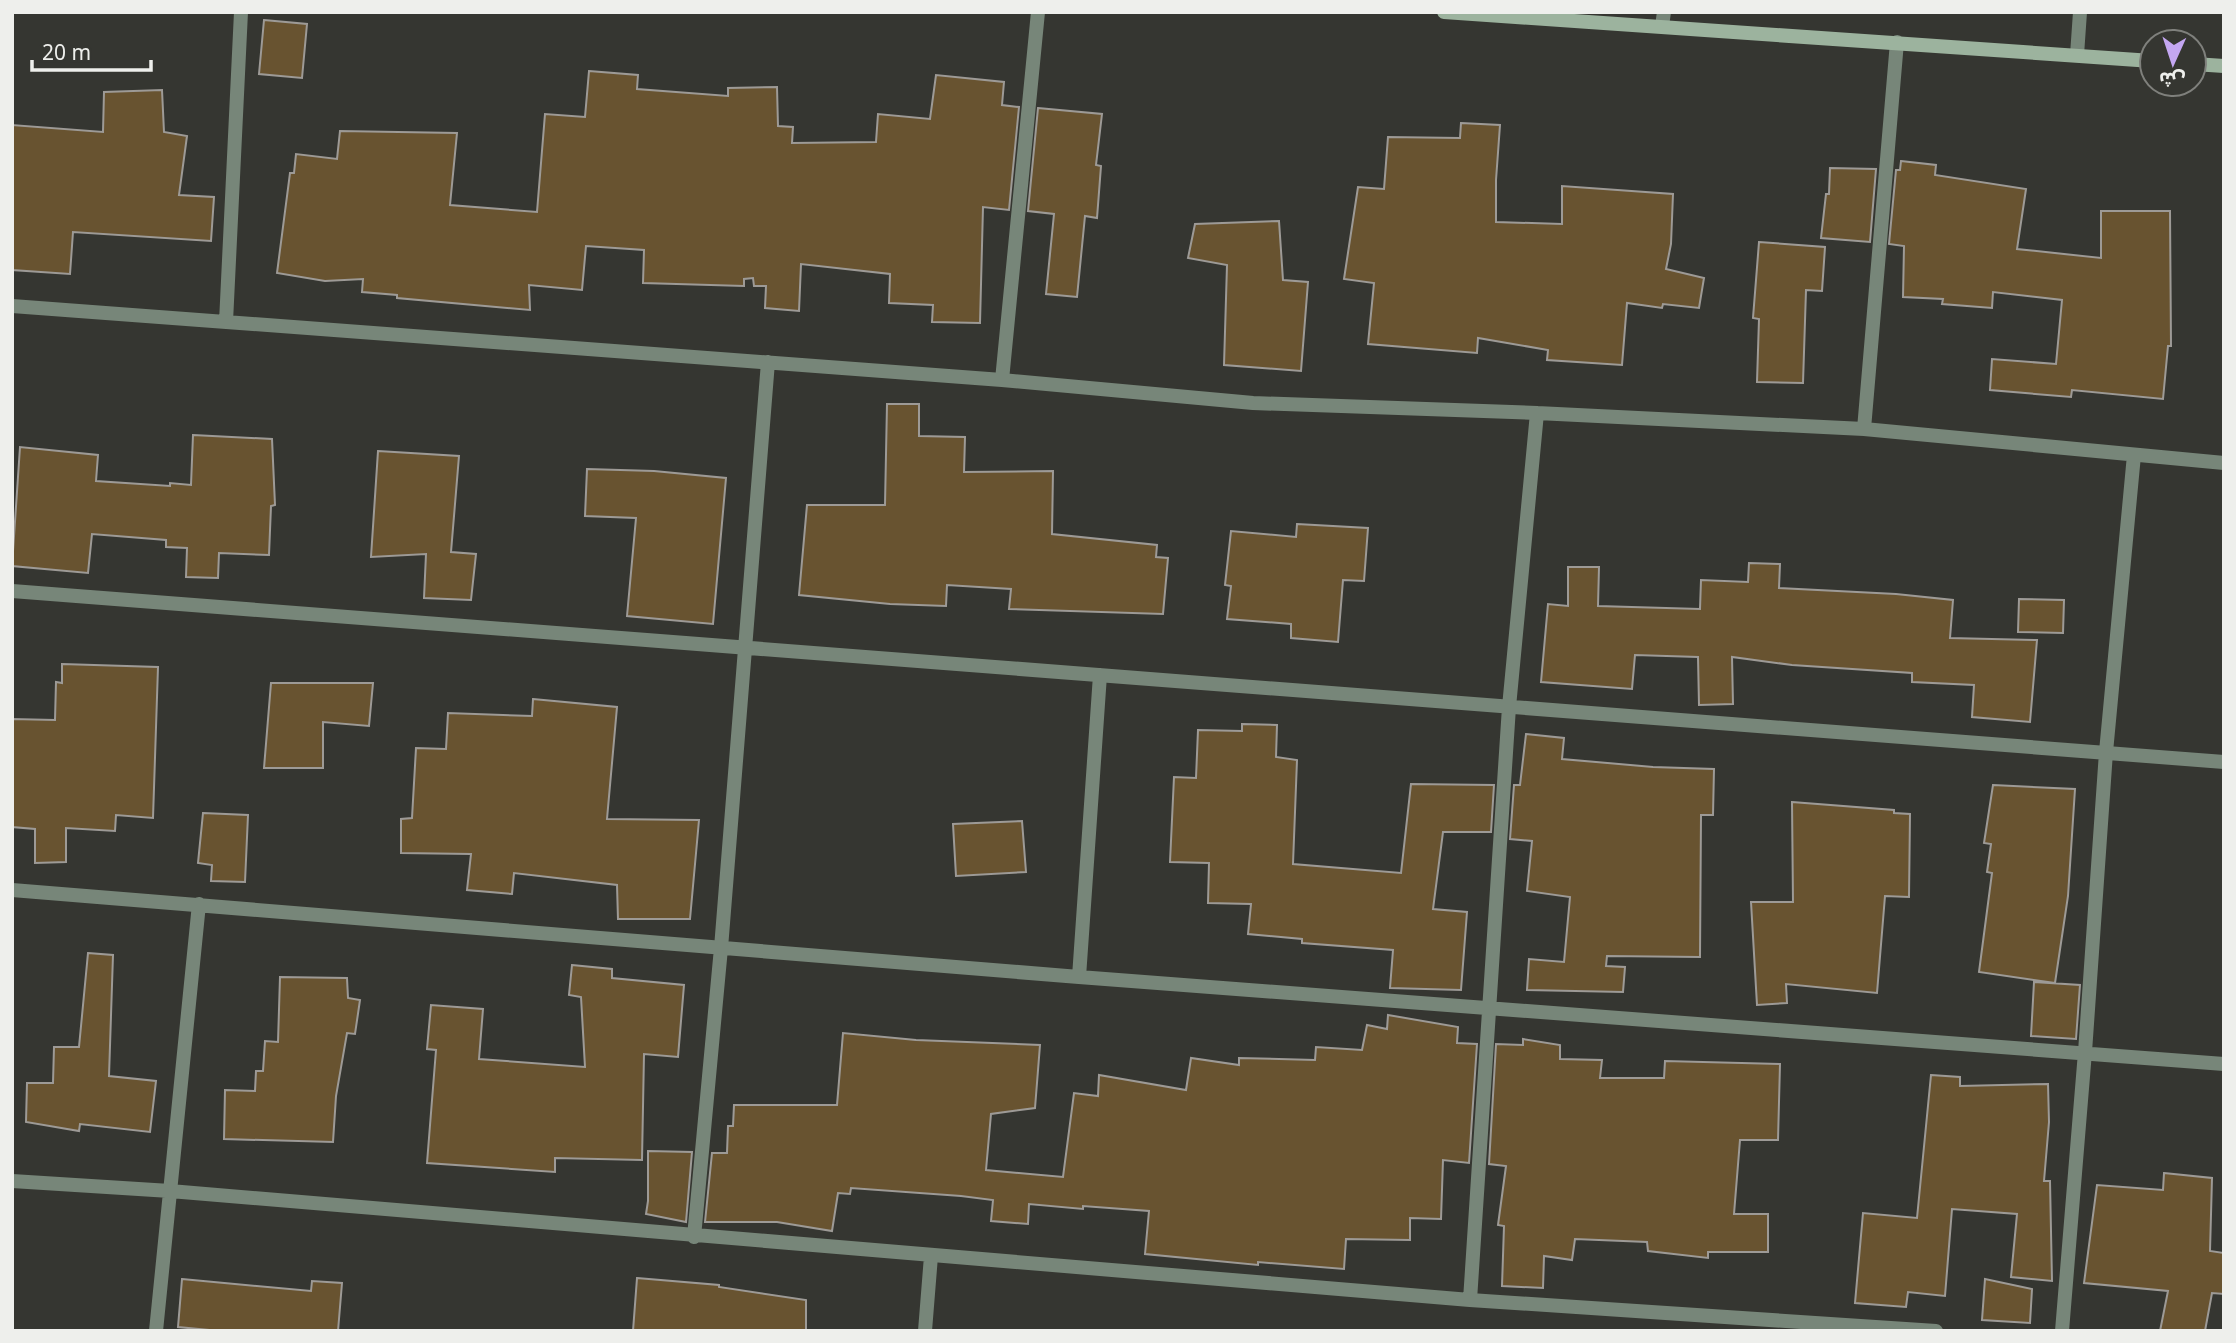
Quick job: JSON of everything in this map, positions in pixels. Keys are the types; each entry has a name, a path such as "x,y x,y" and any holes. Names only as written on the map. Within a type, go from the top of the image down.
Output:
{"main road":[{"path":"1444,12 1663,19 1897,42 2138,60"}],"street":[{"path":"226,322 241,12"},
{"path":"1002,380 1038,12"},
{"path":"2077,55 2080,12"},
{"path":"1864,429 1897,42"},
{"path":"12,306 1002,380 1253,403 1864,429 2224,463"},
{"path":"694,1237 721,948 768,362"},
{"path":"1470,1300 1509,707 1537,413"},
{"path":"2062,1331 2106,752 2134,455"},
{"path":"12,591 2224,762"},
{"path":"1079,977 1100,674"},
{"path":"12,890 1079,977 2224,1063"},
{"path":"156,1331 200,904"},
{"path":"12,1181 170,1191 694,1237 1784,1326 1936,1331"},
{"path":"925,1331 931,1256"}],"building":[{"path":"264,20 307,24 302,78 259,74"},
{"path":"589,71 638,75 637,89 728,96 728,88 777,87 778,126 793,127 792,143 876,142 878,114 930,119 936,75 1004,82 1002,105 1019,107 1009,210 983,207 980,323 932,322 933,305 889,303 890,274 801,264 799,311 765,308 766,286 754,286 753,278 744,279 744,286 643,283 644,250 586,246 582,290 529,285 530,310 397,298 397,295 362,292 363,279 325,281 277,273 290,173 294,173 296,154 337,159 340,131 457,133 450,205 537,212 545,114 585,117"},
{"path":"162,90 164,132 187,136 179,195 214,197 211,241 73,232 70,274 12,270 12,125 103,132 104,92"},
{"path":"1038,108 1102,114 1096,165 1101,166 1097,218 1085,216 1077,297 1046,294 1054,214 1028,211"},
{"path":"1461,123 1500,125 1496,222 1562,224 1562,186 1673,194 1671,244 1666,269 1704,278 1699,308 1663,304 1662,308 1627,303 1622,365 1547,360 1548,350 1478,338 1477,353 1368,344 1374,283 1344,279 1358,187 1384,189 1388,137 1460,138"},
{"path":"1901,161 1936,165 1935,175 2026,189 2017,249 2101,258 2101,211 2170,211 2171,346 2168,346 2163,399 2072,390 2071,397 1990,390 1992,359 2056,364 2062,300 1993,292 1992,308 1942,304 1943,299 1903,297 1904,246 1889,244 1896,170 1900,170"},
{"path":"1830,168 1876,169 1870,242 1821,238 1826,194 1829,194"},
{"path":"1279,221 1283,280 1308,282 1301,371 1224,365 1227,265 1188,258 1195,224"},
{"path":"1759,242 1825,247 1822,291 1806,290 1803,383 1757,382 1759,319 1753,318"},
{"path":"887,404 919,404 919,436 965,437 964,472 1053,471 1052,534 1157,545 1156,557 1168,558 1163,614 1009,609 1011,589 947,585 946,606 890,604 799,595 807,505 885,505"},
{"path":"193,435 272,439 275,505 271,506 269,555 219,553 218,578 186,577 187,548 166,547 166,540 92,534 88,573 12,566 20,447 98,455 96,481 191,485"},
{"path":"378,451 459,456 451,552 476,554 471,600 424,598 426,554 371,557"},
{"path":"587,469 654,471 726,478 713,624 627,616 636,518 585,516"},
{"path":"1297,524 1368,528 1364,581 1343,580 1338,642 1291,638 1291,624 1227,619 1231,586 1225,585 1231,531 1296,537"},
{"path":"1749,563 1780,564 1779,588 1953,600 1950,638 2037,640 2030,722 1972,717 1974,685 1912,682 1912,673 1792,665 1732,657 1733,704 1699,705 1698,657 1635,655 1632,689 1541,682 1548,604 1568,606 1568,567 1599,567 1598,606 1700,609 1701,580 1748,582"},
{"path":"2019,599 2064,600 2063,633 2018,632"},
{"path":"62,664 158,667 153,818 116,815 115,831 66,828 66,862 35,863 35,829 12,827 12,719 55,720 56,682 62,683"},
{"path":"271,683 373,683 369,726 323,722 323,768 264,768"},
{"path":"533,699 617,707 607,819 699,820 690,919 618,919 617,885 514,873 512,894 467,890 471,854 401,853 401,819 412,818 416,748 446,749 448,713 532,716"},
{"path":"1242,724 1277,725 1276,757 1297,760 1293,864 1401,873 1411,784 1494,785 1491,832 1443,832 1433,909 1467,912 1461,990 1390,988 1393,950 1302,943 1302,939 1248,934 1251,904 1208,903 1209,863 1170,862 1174,777 1196,778 1198,730 1242,731"},
{"path":"1526,734 1564,738 1562,759 1714,769 1713,815 1701,815 1700,957 1607,956 1606,966 1625,967 1623,992 1527,990 1529,959 1564,962 1570,897 1527,891 1532,841 1510,839 1514,785 1520,785"},
{"path":"1993,785 2075,789 2068,896 2055,983 1979,972 1992,873 1987,872 1991,844 1984,843"},
{"path":"1792,802 1894,810 1894,813 1910,814 1909,897 1885,896 1877,993 1786,984 1787,1003 1757,1005 1751,902 1793,902"},
{"path":"203,813 248,815 245,882 211,881 212,865 198,863"},
{"path":"1022,821 1026,872 956,876 953,824"},
{"path":"88,953 113,955 109,1076 156,1081 150,1132 80,1124 79,1131 26,1122 27,1083 53,1083 54,1047 79,1047"},
{"path":"572,965 612,969 612,978 684,985 678,1057 644,1054 642,1160 555,1158 555,1172 427,1163 436,1050 427,1049 431,1005 483,1009 479,1059 585,1067 581,997 569,995"},
{"path":"280,977 347,978 348,998 360,1000 355,1034 347,1033 336,1096 333,1142 224,1139 225,1090 255,1091 256,1071 263,1071 265,1041 278,1042"},
{"path":"2034,982 2080,985 2076,1039 2031,1036"},
{"path":"1388,1015 1458,1027 1457,1043 1477,1044 1469,1163 1443,1160 1441,1219 1410,1218 1410,1240 1346,1239 1344,1269 1258,1262 1258,1265 1145,1254 1149,1211 1029,1204 1028,1224 991,1221 993,1200 961,1196 851,1188 850,1194 838,1193 832,1231 777,1222 705,1222 712,1153 727,1153 728,1126 733,1126 734,1105 837,1105 843,1033 916,1040 1040,1045 1035,1108 991,1114 986,1170 1063,1177 1074,1093 1098,1096 1099,1075 1186,1090 1191,1058 1239,1065 1239,1058 1315,1060 1316,1047 1362,1050 1367,1025 1387,1029"},
{"path":"1523,1039 1560,1045 1560,1059 1602,1060 1600,1078 1664,1078 1665,1061 1780,1064 1778,1140 1740,1140 1734,1214 1768,1214 1768,1252 1708,1252 1708,1258 1648,1251 1647,1242 1575,1239 1572,1260 1544,1256 1543,1288 1502,1286 1504,1226 1498,1225 1506,1166 1489,1164 1496,1044 1523,1045"},
{"path":"1931,1075 1960,1077 1960,1086 2048,1084 2049,1122 2044,1181 2050,1181 2052,1281 2011,1277 2017,1214 1952,1209 1945,1296 1908,1292 1906,1307 1855,1303 1863,1213 1917,1218"},
{"path":"648,1151 692,1152 686,1222 646,1214"},
{"path":"2164,1173 2212,1178 2210,1251 2224,1253 2224,1294 2212,1293 2205,1331 2160,1331 2168,1291 2084,1283 2097,1185 2163,1190"},
{"path":"637,1278 719,1285 806,1300 806,1331 633,1331"},
{"path":"182,1279 311,1291 312,1281 342,1283 338,1331 220,1331 178,1327"},
{"path":"1985,1279 2032,1289 2030,1323 1982,1320"}]}
